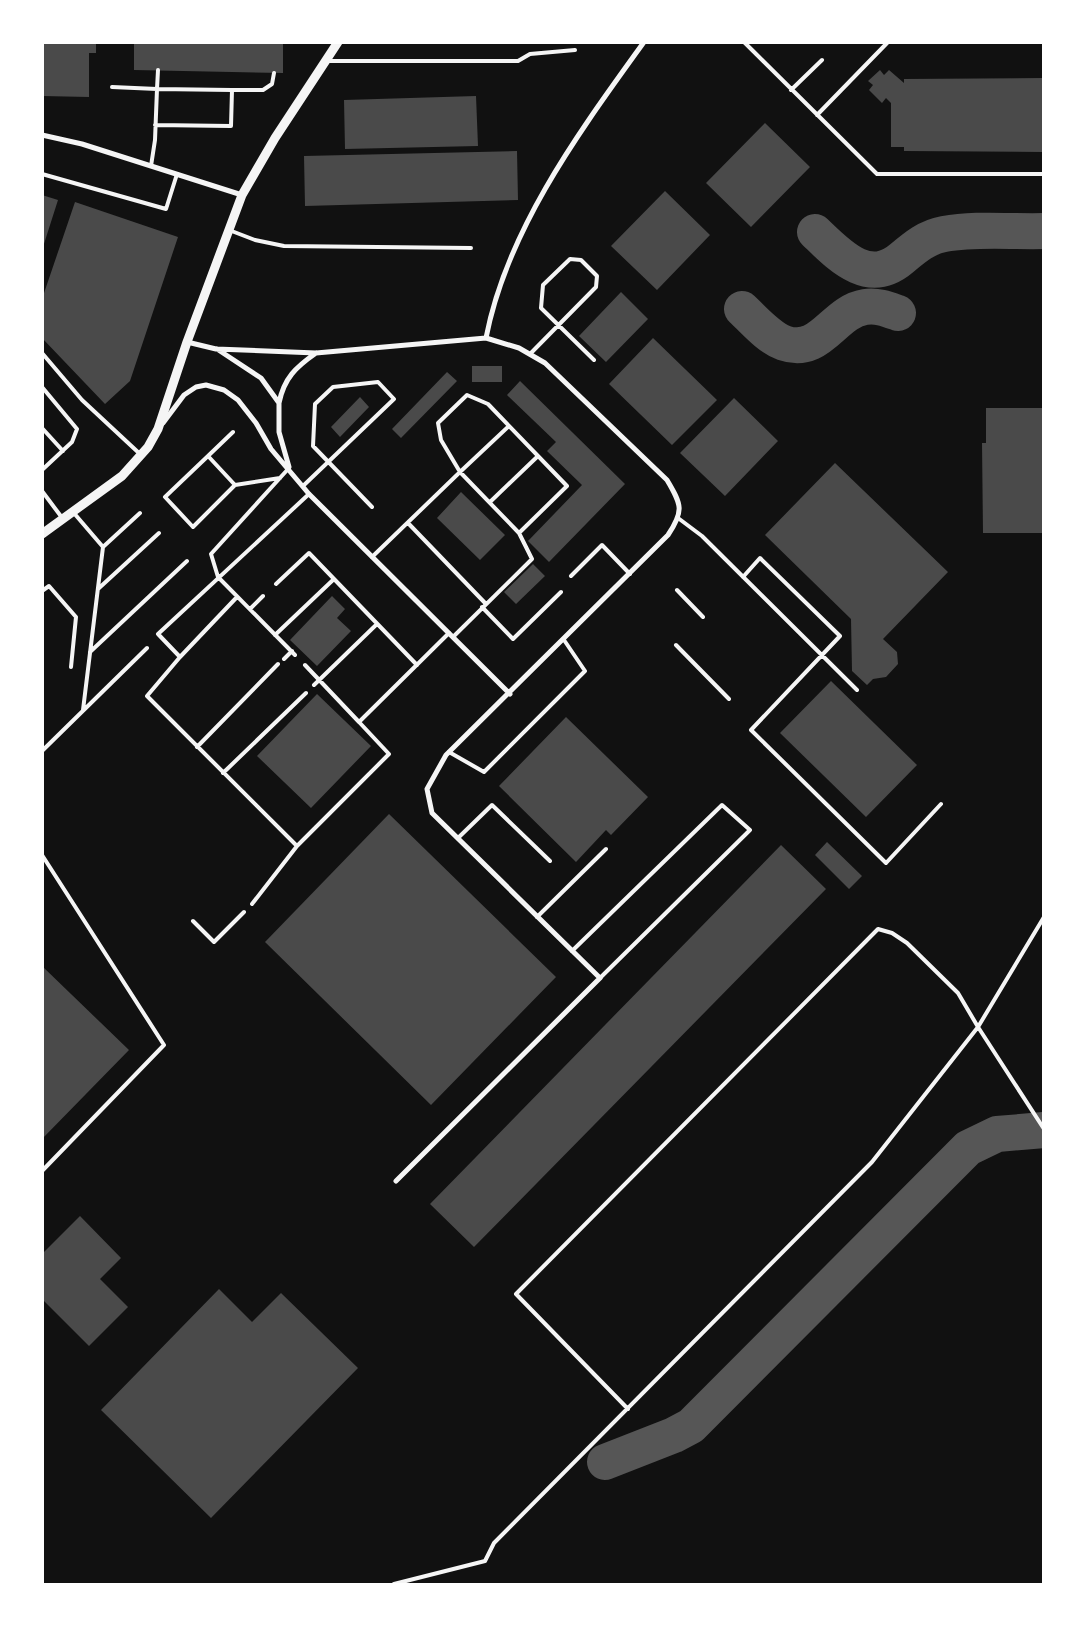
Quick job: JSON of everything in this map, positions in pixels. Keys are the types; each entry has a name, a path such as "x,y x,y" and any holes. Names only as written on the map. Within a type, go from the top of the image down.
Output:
{"street":[{"path":"158,429 187,342 242,195 258,165 338,42"},
{"path":"486,338 492,306 510,255 557,169 596,108 644,42"},
{"path":"42,135 82,144 242,195"},
{"path":"187,342 216,349 316,353 486,338 519,348 544,363 667,480 678,499 681,509 668,535 450,752 427,789 432,813 600,978 396,1181"},
{"path":"216,349 261,378 278,403"},
{"path":"289,468 279,432 278,403 282,388 289,375 316,353"},
{"path":"42,534 122,476 141,455 184,395 196,386 206,385 224,390 248,410 271,450 289,468 309,494 510,694"}],"lane":[{"path":"744,42 877,174 1044,174"},
{"path":"817,116 888,42"},
{"path":"325,62 518,61 530,54 575,50"},
{"path":"791,90 822,60"},
{"path":"151,166 158,70"},
{"path":"112,88 263,90 272,84 274,73"},
{"path":"155,125 231,126 232,90"},
{"path":"42,174 166,209 177,174"},
{"path":"229,230 255,240 284,246 471,248"},
{"path":"530,354 558,325 596,287 597,276 581,260 570,259 543,285 541,308 558,325 594,360"},
{"path":"42,353 82,400 141,455"},
{"path":"303,486 328,462 394,399 378,382 333,387 315,404 313,446 328,462 372,507"},
{"path":"42,387 77,429 72,442 42,470"},
{"path":"359,722 417,665 482,608 532,559 519,533 460,472 441,440 438,422 467,395 488,404 567,486 519,533"},
{"path":"372,557 509,426"},
{"path":"42,428 63,451"},
{"path":"233,432 165,497 193,527 236,485 280,478"},
{"path":"208,456 236,485"},
{"path":"490,502 538,456"},
{"path":"289,468 211,554 218,577 295,655"},
{"path":"42,491 63,519"},
{"path":"180,657 158,634 309,494"},
{"path":"72,512 103,547"},
{"path":"83,710 103,547 140,513"},
{"path":"678,518 692,527 857,690"},
{"path":"408,523 486,604"},
{"path":"98,589 159,533"},
{"path":"571,576 602,545 630,574"},
{"path":"276,584 309,553 417,665"},
{"path":"743,577 760,558 840,636 751,730 886,863 941,804"},
{"path":"90,652 187,561"},
{"path":"275,635 334,579"},
{"path":"42,591 49,586 76,617 70,667"},
{"path":"677,590 703,617"},
{"path":"482,608 513,639 561,592"},
{"path":"250,609 263,596"},
{"path":"237,597 180,657 147,696 297,846"},
{"path":"314,685 377,624"},
{"path":"450,752 484,772 585,671 564,640"},
{"path":"676,645 729,698"},
{"path":"42,751 147,648"},
{"path":"284,659 292,651"},
{"path":"197,747 278,664"},
{"path":"252,904 297,846 389,754 305,665"},
{"path":"223,773 306,692"},
{"path":"458,838 492,805 550,861"},
{"path":"572,951 722,805 750,830 600,978"},
{"path":"537,917 606,849"},
{"path":"42,855 164,1045 42,1171"},
{"path":"193,921 214,942 244,912"},
{"path":"394,1584 485,1561 494,1543 872,1162 978,1027 1044,916"},
{"path":"628,1409 516,1294 878,930 892,933 907,943 958,993 1044,1129"}],"building":[{"path":"42,42 96,42 96,53 89,53 89,97 42,96"},
{"path":"134,42 283,42 283,73 134,70"},
{"path":"880,70 884,75 889,70 904,83 904,79 1044,78 1044,152 904,151 904,147 891,147 891,103 886,98 882,103 869,90 873,85 868,81"},
{"path":"476,96 478,146 345,149 344,100"},
{"path":"765,123 810,167 751,227 706,183"},
{"path":"517,151 518,200 305,206 304,156"},
{"path":"665,191 710,235 657,290 611,246"},
{"path":"42,195 58,200 43,247 42,247"},
{"path":"75,202 178,237 130,381 105,404 42,338 42,299"},
{"path":"621,292 648,319 606,362 579,336"},
{"path":"653,338 717,400 672,445 609,384"},
{"path":"472,366 502,366 502,382 472,382"},
{"path":"447,372 457,381 401,438 392,429"},
{"path":"520,381 625,484 549,562 528,541 582,485 547,451 556,442 507,395"},
{"path":"360,397 369,407 340,437 331,427"},
{"path":"734,398 778,441 725,496 680,453"},
{"path":"986,408 1044,408 1044,533 983,533 982,443 986,443"},
{"path":"835,463 948,572 883,639 897,652 898,664 886,677 873,679 867,685 852,671 851,619 765,535"},
{"path":"461,492 505,535 480,560 437,518"},
{"path":"533,564 545,576 516,604 504,592"},
{"path":"332,596 345,609 337,618 351,631 317,666 290,640"},
{"path":"831,681 917,765 866,817 780,733"},
{"path":"317,694 371,746 311,808 257,756"},
{"path":"566,717 648,797 611,835 606,830 576,862 499,786"},
{"path":"389,814 556,977 431,1105 265,942"},
{"path":"827,842 862,876 849,889 815,855"},
{"path":"781,845 826,889 474,1247 430,1204"},
{"path":"42,966 129,1050 42,1139"},
{"path":"80,1216 121,1258 100,1279 128,1307 89,1346 42,1299 42,1254"},
{"path":"219,1289 252,1322 281,1293 358,1368 211,1518 101,1410"}],"taxiway":[{"path":"815,232 844,258 866,269 877,269 889,266 917,246 938,235 981,231 1044,231"},
{"path":"742,309 773,337 784,343 797,345 808,344 817,339 844,317 865,307 886,309 898,313"},
{"path":"605,1462 674,1435 691,1426 968,1148 997,1134 1044,1130"}]}
